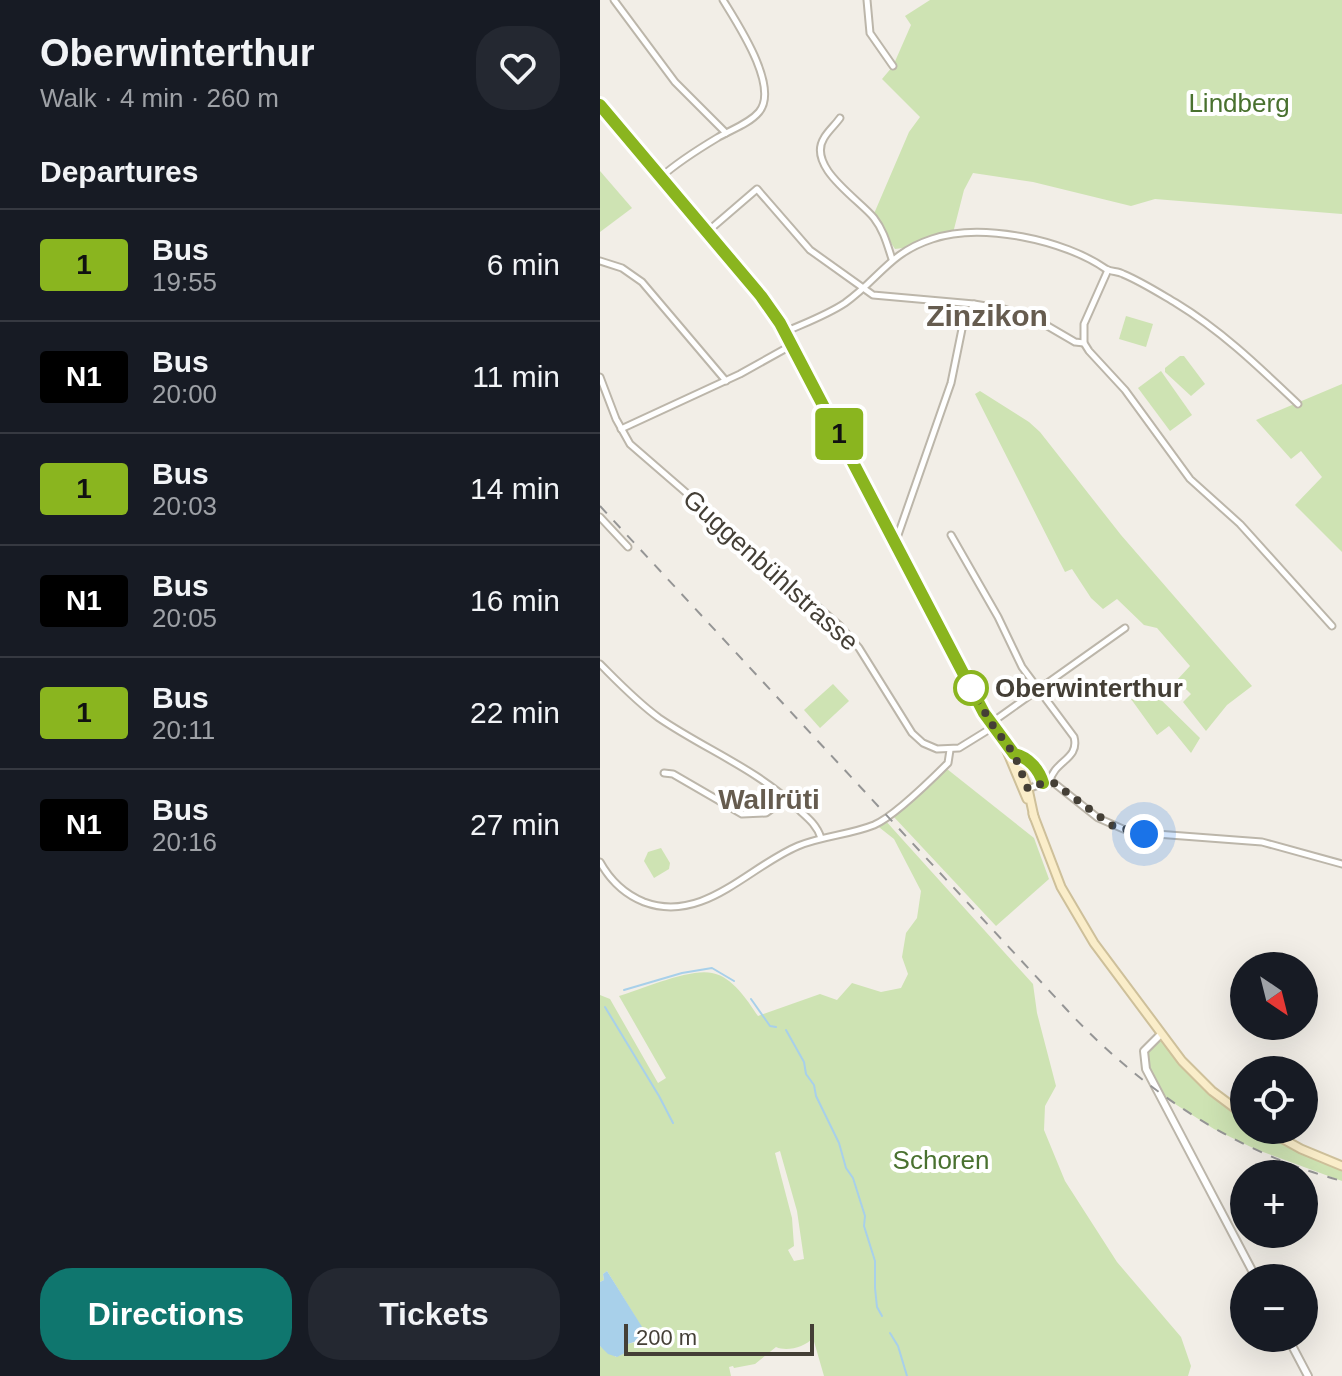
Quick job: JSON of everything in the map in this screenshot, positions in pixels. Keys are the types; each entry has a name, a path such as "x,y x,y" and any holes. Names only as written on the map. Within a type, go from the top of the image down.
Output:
{"main road":[{"path":"600,105 761,296 785,332 992,725 1002,738 1025,789 1061,887 1076,915 1160,1035 1198,1078 1230,1104"},
{"path":"1292,1144 1342,1166"}],"street":[{"path":"614,0 675,82 726,133"},
{"path":"661,177 759,112 766,92 751,50 723,0"},
{"path":"867,0 870,33 893,66"},
{"path":"840,118 822,139 822,159 845,193 873,216 884,233 892,259"},
{"path":"707,232 757,189 810,250 873,295 1004,309 1039,321 1075,342 1084,343"},
{"path":"785,332 832,310 862,289 892,259 933,238 953,233 980,233 1039,240 1083,255 1108,270 1119,272 1155,290 1209,325 1298,404"},
{"path":"600,261 622,268 642,282 726,381"},
{"path":"1108,270 1084,324 1084,343 1125,390 1190,479 1240,524 1332,626"},
{"path":"893,537 898,535 906,515 951,383 963,324 974,304"},
{"path":"621,429 726,381 792,345"},
{"name":"Guggenbühlstrasse","path":"600,377 621,429 639,453 840,626 866,658 917,738 930,747 950,750"},
{"path":"600,517 628,547"},
{"path":"951,535 1036,688 1074,737 1077,747 1074,753 1054,768 1050,781"},
{"path":"601,865 619,887 638,900 660,906 684,907 713,897 776,856 885,818 948,763 950,750 967,745 1036,688 1125,628"},
{"path":"600,664 654,714 747,768 787,798 818,829 821,838"},
{"path":"664,773 673,774 735,811 749,815 766,813 787,798"},
{"path":"1025,789 1050,781"},
{"path":"1050,781 1098,818 1130,832 1274,844 1342,864"},
{"path":"1160,1035 1144,1051 1146,1069 1249,1264"},
{"path":"1295,1352 1308,1376"}],"green space":[{"name":"Lindberg","path":"930,0 1342,0 1342,214 1155,199 1131,206 1033,182 973,173 964,190 953,233 895,249 873,216 909,132 920,117 882,79 893,66 911,25 905,16"},
{"path":"600,171 632,208 600,232"},
{"path":"1126,316 1153,324 1146,347 1119,339"},
{"path":"1184,356 1205,384 1191,396 1165,372 1165,368"},
{"path":"1161,371 1192,415 1170,431 1138,388"},
{"path":"1342,384 1342,552 1295,505 1322,477 1301,451 1291,459 1256,420"},
{"path":"980,391 1040,432 1121,535 1252,686 1227,705 1206,731 1183,702 1191,694 1177,680 1190,666 1157,628 1144,625 1117,599 1103,609 1091,598 1072,569 1065,572 975,394"},
{"path":"833,684 849,701 820,728 804,710"},
{"path":"1152,691 1200,738 1191,753 1169,726 1157,735 1131,699"},
{"path":"947,769 1034,838 1049,879 996,926 893,816"},
{"name":"Schoren","path":"884,819 1033,984 1037,1013 1056,1086 1045,1106 1044,1130 1065,1181 1117,1262 1181,1337 1191,1366 1188,1376 824,1376 813,1338 796,1348 776,1347 755,1364 729,1367 731,1376 600,1376 600,1346 616,1357 625,1353 628,1344 636,1342 644,1331 607,1271 600,1282 600,995 610,999 658,1083 666,1078 619,996 679,976 712,973 733,984 758,1016 820,994 837,1000 852,983 881,992 901,988 908,974 902,957 906,933 917,918 921,891 894,839 875,824","holes":["780,1151 797,1211 804,1259 794,1261 788,1250 794,1246 792,1218 775,1153"]},
{"path":"661,848 670,863 669,869 654,878 644,861 648,852"},
{"path":"1160,1035 1182,1061 1230,1103 1230,1137 1158,1093 1146,1069 1147,1045"},
{"path":"1245,1144 1296,1144 1342,1166 1342,1181 1318,1172 1318,1160 1285,1160"}],"water":[{"path":"607,1271 644,1330 637,1341 628,1344 625,1353 617,1357 600,1346 600,1282"}],"waterway":[{"path":"624,990 682,973 712,968 734,981"},
{"path":"751,999 770,1026 776,1027"},
{"path":"605,1007 673,1123"},
{"path":"786,1030 804,1062 806,1074 814,1085 816,1096 839,1143 846,1168 853,1178 875,1261 877,1307 882,1316"},
{"path":"890,1333 898,1346 907,1376"}],"railway":[{"path":"600,506 1097,1040 1128,1068 1193,1116 1265,1154 1342,1181"}],"bus line":[{"name":"1","path":"600,105 761,296 780,323 984,713 1014,754 1022,756 1040,773 1043,783"}],"place":[{"name":"Oberwinterthur","path":"971,688"}],"district":[{"name":"Zinzikon","path":"987,315"},
{"name":"Wallrüti","path":"769,799"}],"route":[{"path":"971,688 984,713 1014,754 1028,789 1050,781 1098,818 1130,832 1144,834"}]}
